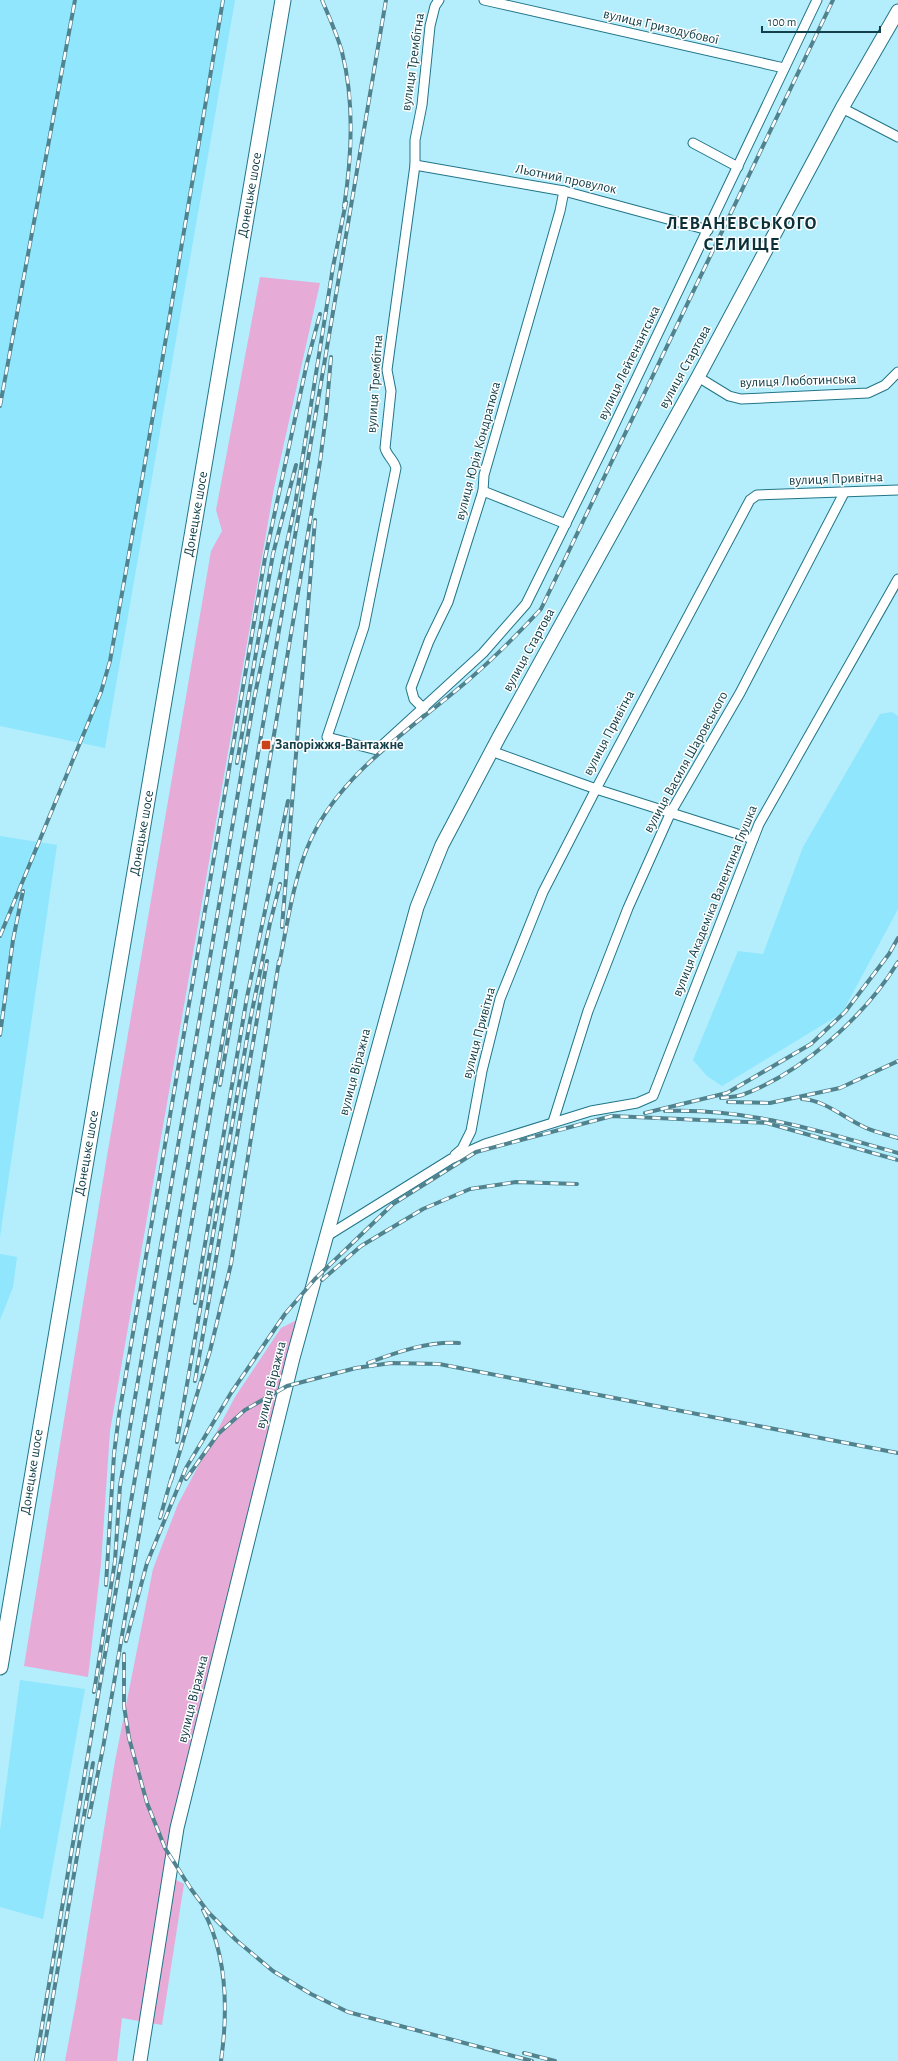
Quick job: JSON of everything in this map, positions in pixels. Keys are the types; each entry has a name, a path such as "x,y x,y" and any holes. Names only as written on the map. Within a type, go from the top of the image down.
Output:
{"main road":[{"name":"Донецьке шосе","path":"0,1667 284,0"},
{"name":"вулиця Стартова","path":"499,737 698,377 842,108 898,11"},
{"name":"вулиця Віражна","path":"140,2061 177,1828 292,1365 326,1236 417,907 442,845 499,737"}],"street":[{"name":"вулиця Трембітна","path":"327,736 364,627 396,468 393,459 387,454 385,448 391,391 387,370 415,165 415,140 422,105 430,26 435,6 439,0"},
{"name":"вулиця Гризодубової","path":"484,0 784,68"},
{"name":"вулиця Лейтенантська","path":"327,736 377,750 424,709 483,653 526,604 708,230 817,0"},
{"path":"842,108 898,137"},
{"path":"693,143 738,167"},
{"name":"Льотний провулок","path":"415,165 564,191 708,230"},
{"name":"вулиця Юрія Кондратюка","path":"424,709 414,699 411,688 429,641 448,602 483,491 484,475 560,211 564,191"},
{"name":"вулиця Люботинська","path":"698,377 735,398 756,400 868,393 885,385 898,372"},
{"name":"вулиця Привітна","path":"451,1159 462,1149 472,1131 482,1071 500,999 543,892 596,789 750,500 757,496 898,490"},
{"path":"483,491 566,524"},
{"name":"вулиця Василя Шаровського","path":"553,1122 588,1011 628,908 671,812 740,693 844,493"},
{"name":"вулиця Академіка Валентина Глушка","path":"553,1122 591,1111 637,1103 651,1098 654,1094 753,839 763,817 898,579"},
{"path":"491,751 596,789 753,839"},
{"path":"326,1236 451,1159 486,1144 553,1122"},
{"path":"472,1131 474,1136 486,1144"}],"shaded area":[{"path":"0,0 235,0 105,748 0,726"},
{"path":"260,277 320,283 274,488 110,1431 101,1564 88,1677 24,1666 107,1156 211,551 222,531 216,510"},
{"path":"892,712 898,716 898,909 842,1013 722,1086 707,1076 693,1060 738,951 763,954 803,847 880,714"},
{"path":"0,836 57,845 0,1237"},
{"path":"0,1254 17,1257 13,1287 0,1320"},
{"path":"297,1320 170,1877 184,1884 162,2025 122,2018 117,2061 65,2061 77,1997 115,1761 153,1569 178,1504 235,1397 281,1328"},
{"path":"20,1680 85,1689 43,1919 0,1907 0,1831"}],"railway":[{"path":"0,406 75,0"},
{"path":"0,936 101,692 110,661 223,0"},
{"path":"322,0 342,52 349,91 351,130 349,168 344,207"},
{"path":"36,2061 386,0"},
{"path":"279,965 300,868 311,839 324,815 359,772 379,753 465,683 514,638 541,609 833,0"},
{"path":"94,1692 115,1561 120,1486 254,699 295,505 333,267 346,202"},
{"path":"106,1585 114,1454 119,1415 265,558 307,363 320,314"},
{"path":"89,1817 103,1748 320,462 331,357"},
{"path":"237,763 273,554 296,465"},
{"path":"282,927 315,520"},
{"path":"195,1303 247,997 288,801"},
{"path":"177,1442 250,1021 270,923 280,884"},
{"path":"0,1035 13,940 23,891"},
{"path":"645,1113 727,1093 811,1044 845,1012 889,954 898,938"},
{"path":"195,1381 267,961"},
{"path":"171,1481 210,1351 231,1264 279,961"},
{"path":"721,1098 742,1095 765,1085 787,1073 809,1057 850,1022 868,1002 898,962"},
{"path":"220,1085 236,991"},
{"path":"728,1102 770,1103 840,1088 898,1061"},
{"path":"802,1099 818,1102 866,1128 898,1138"},
{"path":"665,1111 696,1111 754,1117 811,1129 898,1153"},
{"path":"126,1641 147,1563 186,1468 231,1393 285,1314 315,1279 393,1204 476,1152 612,1116 767,1123 898,1160"},
{"path":"322,1280 361,1246 423,1209 470,1189 516,1182 577,1184"},
{"path":"368,1363 413,1348 436,1344 459,1343"},
{"path":"186,1479 218,1434 245,1410 287,1386 356,1368 391,1363 439,1364 898,1453"},
{"path":"160,1518 172,1476"},
{"path":"124,1654 124,1706 129,1738 147,1803 165,1848 191,1889 208,1912 236,1940 273,1971 311,1994 348,2012 532,2061"},
{"path":"42,2061 93,1763"},
{"path":"203,1910 211,1928 222,1965 225,2023 221,2061"},
{"path":"524,2053 555,2061"}],"place":[{"name":"Запоріжжя-Вантажне","path":"266,745"}],"district":[{"name":"ЛЕВАНЕВСЬКОГО СЕЛИЩЕ","path":"742,234"}]}
